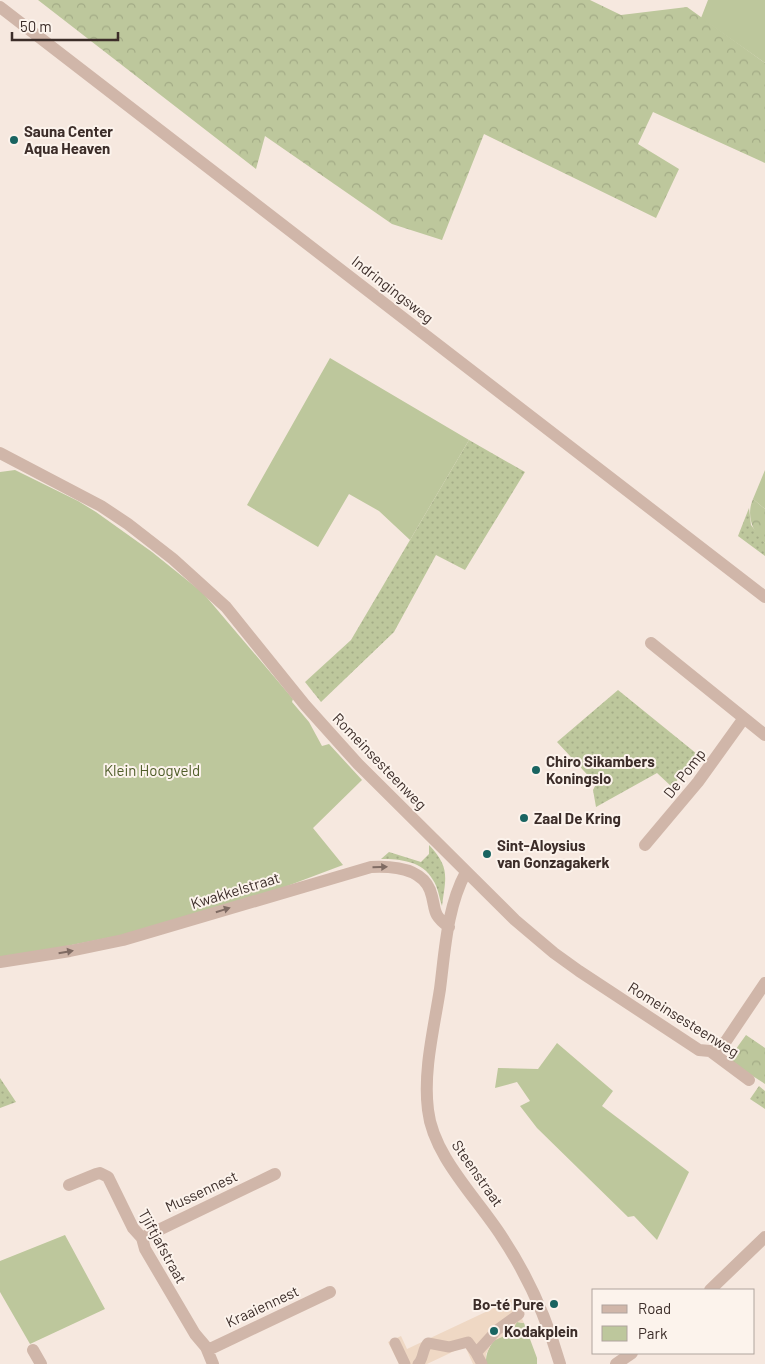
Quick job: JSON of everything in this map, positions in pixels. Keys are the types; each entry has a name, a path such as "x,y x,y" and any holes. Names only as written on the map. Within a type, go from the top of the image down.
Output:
{"street":[{"name":"Indringingsweg","path":"0,7 765,597"},
{"name":"Romeinsesteenweg","path":"0,453 106,509 173,559 226,607 305,705 341,746 515,920 554,953 579,971 699,1050 710,1052 749,1080"},
{"path":"651,643 765,734"},
{"name":"De Pomp","path":"645,845 698,782 744,718"},
{"name":"Kwakkelstraat","path":"0,962 70,952 122,940 371,867 397,868 420,878 428,887 436,916 448,928"},
{"name":"Steenstraat","path":"466,872 455,896 448,928 427,1080 428,1111 440,1147 448,1161 492,1222 523,1271 548,1327 560,1364"},
{"path":"710,1052 718,1049 726,1041 765,983"},
{"name":"Tjiftjafstraat","path":"69,1185 96,1174 104,1175 109,1179 133,1228 142,1238 145,1249 195,1334 204,1343 213,1364"},
{"name":"Mussennest","path":"142,1238 275,1174"},
{"path":"711,1289 765,1237"},
{"name":"Kraaiennest","path":"208,1350 330,1292"},
{"path":"476,1353 496,1330 520,1314"},
{"path":"418,1364 428,1343 449,1347 468,1342 482,1364"},
{"path":"395,1343 405,1364"},
{"path":"33,1350 41,1364"},
{"path":"619,1363 631,1354"}],"green space":[{"path":"38,0 590,0 621,15 687,7 765,63 765,163 653,112 638,144 679,169 656,218 484,134 442,240 392,224 265,136 256,169"},
{"path":"708,0 765,0 765,63 701,18"},
{"path":"330,358 469,440 410,540 379,511 349,494 318,547 247,505"},
{"path":"469,440 525,472 465,570 436,555 394,632 321,702 305,682 351,640"},
{"name":"Klein Hoogveld","path":"15,470 96,512 152,552 203,593 293,699 292,702 309,722 322,746 329,744 362,780 313,828 343,865 274,891 143,931 0,959 0,472"},
{"path":"765,470 765,509 753,499"},
{"path":"753,499 765,509 765,543 760,539 751,523 750,511"},
{"path":"749,508 751,525 765,543 765,556 738,536"},
{"path":"618,690 697,754 672,787 657,773 596,807 593,790 596,784 557,742"},
{"path":"429,845 440,860 445,873 442,906 435,883 423,869 410,862 381,859 389,852 421,862 429,854"},
{"path":"746,1035 765,1048 765,1084 728,1060"},
{"path":"557,1043 613,1091 602,1106 689,1172 657,1240 634,1216 628,1217 537,1128 520,1106 530,1101 517,1082 495,1088 498,1068 538,1069"},
{"path":"0,1078 16,1102 0,1108"},
{"path":"759,1086 765,1091 765,1109 750,1099"},
{"path":"65,1235 105,1309 30,1344 0,1292 0,1261"},
{"path":"517,1322 524,1323 537,1358 537,1364 486,1364 486,1357 491,1344"}],"shaded area":[{"name":"Kodakplein","path":"513,1299 524,1323 517,1322 511,1333 493,1341 486,1354 486,1364 473,1364 465,1346 427,1364 399,1364 388,1342 401,1336 407,1349"}],"place":[{"name":"Sauna Center Aqua Heaven","path":"14,140"},
{"name":"Chiro Sikambers Koningslo","path":"536,770"},
{"name":"Zaal De Kring","path":"524,818"},
{"name":"Sint-Aloysius van Gonzagakerk","path":"487,854"},
{"name":"Bo-té Pure","path":"554,1304"},
{"name":"Kodakplein","path":"494,1331"}]}
